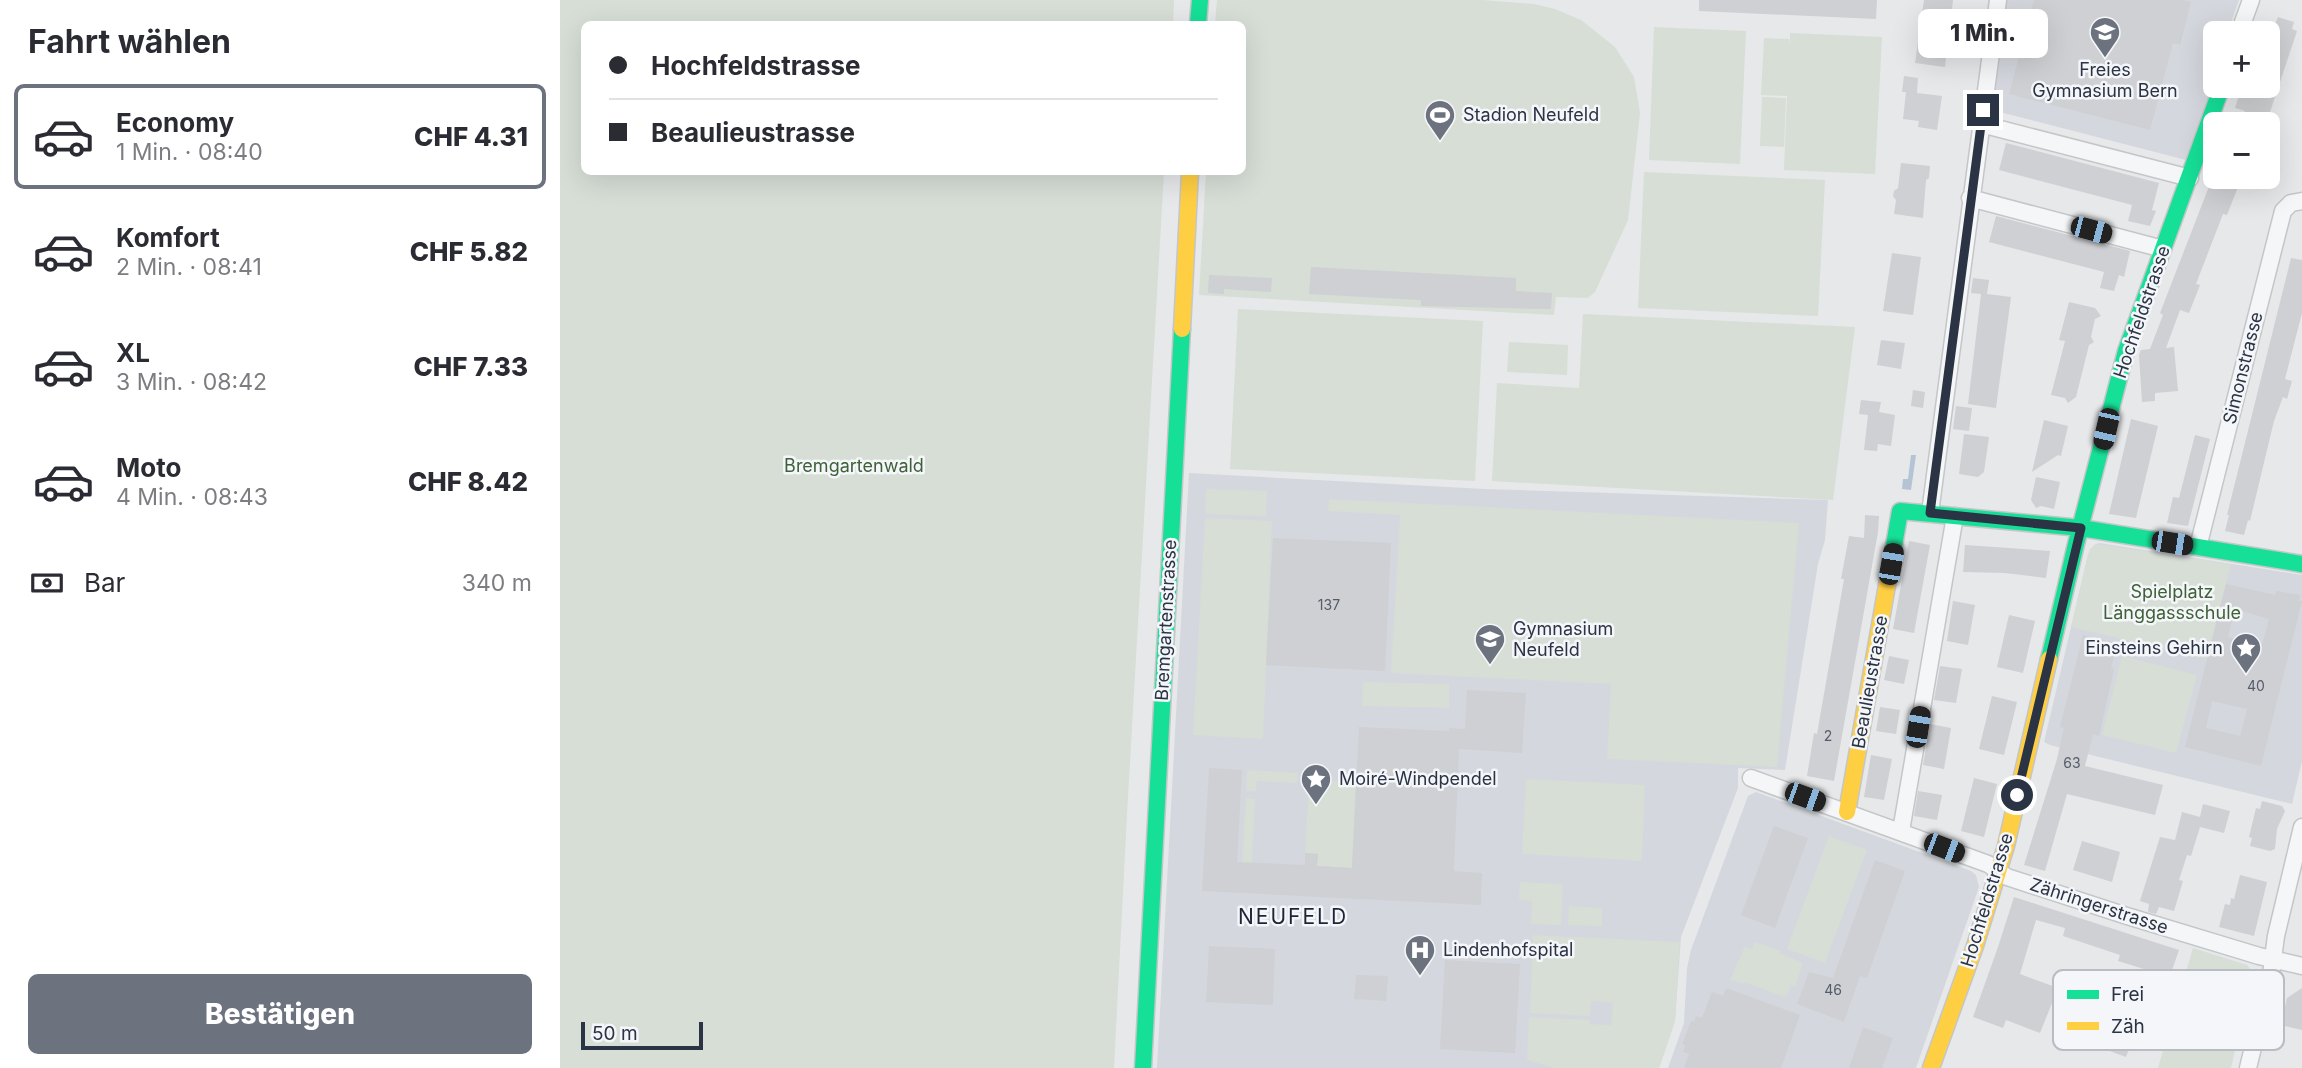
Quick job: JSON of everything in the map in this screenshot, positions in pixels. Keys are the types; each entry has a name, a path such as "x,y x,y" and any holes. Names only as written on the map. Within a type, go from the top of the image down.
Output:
{"street":[{"path":"1198,21 1200,0"},
{"path":"1998,0 1930,513 2081,528 2302,564"},
{"path":"2243,21 2250,0"},
{"name":"Hochfeldstrasse","path":"1931,1068 1975,946 1998,872 2126,351 2218,98"},
{"path":"1981,124 2190,178"},
{"name":"Bremgartenstrasse","path":"1143,1068 1190,175"},
{"path":"1970,198 2163,249"},
{"name":"Simonstrasse","path":"2198,547 2283,211 2291,203 2302,201"},
{"name":"Beaulieustrasse","path":"1847,812 1900,510 1930,513"},
{"path":"1901,831 1955,516"},
{"name":"Zähringerstrasse","path":"1751,778 1987,864 2007,877 2127,916 2302,966"},
{"path":"2272,970 2276,936 2302,827"},
{"path":"2248,1068 2252,1050"}],"shaded area":[{"name":"Freies Gymnasium Bern","path":"2003,0 2239,0 2231,21 2203,21 2203,98 2211,98 2206,112 2203,112 2203,122 2190,161 1988,109"},
{"name":"Gymnasium Neufeld","path":"1189,473 1485,489 1828,500 1825,540 1818,564 1785,770 1738,768 1738,788 1681,937 1675,1021 1659,1068 1157,1068"},
{"path":"2099,543 2302,575 2302,761 2292,804 2044,742 2088,555 2094,545"},
{"path":"1756,792 1976,875 1979,887 1916,1068 1668,1068 1684,1023 1687,968 1691,950 1748,796"}],"green space":[{"name":"Bremgartenwald","path":"560,0 1174,0 1173,21 581,21 581,175 1164,175 1114,1068 560,1068"},
{"name":"Stadion Neufeld","path":"1217,0 1482,0 1534,4 1581,20 1615,47 1634,77 1640,113 1628,220 1595,292 1588,298 1556,297 1554,315 1199,295 1206,175 1246,175 1246,21 1215,21"},
{"path":"1654,27 1746,31 1740,164 1649,160"},
{"path":"1790,33 1882,37 1875,174 1784,170 1787,96 1761,95 1764,38 1789,39 1790,44"},
{"path":"1762,97 1786,98 1784,147 1760,146"},
{"path":"1644,172 1825,180 1818,316 1638,308"},
{"path":"1238,309 1483,321 1475,481 1230,469"},
{"path":"1583,314 1855,327 1833,500 1492,481 1497,383 1579,388"},
{"path":"1509,342 1568,345 1567,375 1507,372"},
{"path":"1206,489 1267,491 1266,516 1205,514"},
{"path":"1329,499 1799,523 1777,767 1607,759 1611,684 1391,673 1400,515 1328,511"},
{"path":"1205,518 1272,521 1263,739 1193,735"},
{"name":"Spielplatz Länggassschule","path":"2096,544 2231,564 2207,659 2071,627 2088,555"},
{"path":"2122,656 2197,675 2176,753 2102,735"},
{"path":"1363,682 1449,684 1449,708 1362,706"},
{"path":"1247,770 1298,773 1297,783 1257,781 1256,791 1246,791"},
{"path":"1526,779 1645,785 1642,861 1522,854"},
{"path":"1309,780 1356,782 1352,868 1317,866 1318,854 1305,853"},
{"path":"1246,798 1255,799 1252,863 1242,863"},
{"path":"1829,836 1867,850 1825,963 1787,949"},
{"path":"1520,882 1563,884 1561,925 1531,924 1532,901 1519,900"},
{"path":"1569,906 1602,908 1602,926 1568,925"},
{"path":"1533,935 1680,942 1675,1021 1659,1068 1554,1068 1527,1060 1529,1017 1590,1020 1590,1024 1611,1025 1613,1003 1591,1001 1590,1016 1530,1013"},
{"path":"1755,942 1781,951 1780,953 1803,963 1795,987 1791,985 1784,997 1744,982 1743,984 1730,980 1745,946 1752,949"},
{"path":"2193,948 2247,965 2251,970 2187,970"},
{"path":"2163,1050 2235,1050 2231,1068 2158,1068"}],"water":[{"path":"1911,455 1916,455 1911,490 1902,489 1903,479 1908,479"}],"building":[{"path":"1699,0 1877,0 1876,19 1699,11"},
{"path":"1924,0 1953,0 1945,67 1915,63"},
{"path":"2034,0 2191,2 2180,45 2173,43 2150,130 2009,94"},
{"path":"2278,17 2294,22 2292,29 2297,31 2280,82 2280,21 2276,21"},
{"path":"1904,76 1918,78 1917,93 1942,96 1937,130 1918,127 1919,121 1903,119 1906,92 1902,92"},
{"path":"2238,98 2275,98 2270,112 2245,112 2235,108"},
{"path":"2006,143 2159,183 2152,210 2156,211 2150,226 2128,221 2132,205 1999,170"},
{"path":"1901,163 1930,166 1923,218 1894,214 1896,200 1893,196 1898,188"},
{"path":"2208,189 2237,189 2227,215 2223,214 2196,284 2200,285 2189,313 2180,310 2166,348 2174,347 2178,391 2155,393 2155,401 2142,402 2139,355 2141,350 2150,349 2163,315 2160,313"},
{"path":"1996,216 2130,251 2124,277 2119,275 2114,291 2100,288 2104,272 1989,242"},
{"path":"1892,253 1921,257 1913,315 1883,311"},
{"path":"2291,258 2302,260 2302,313 2285,379 2292,381 2287,399 2283,397 2274,421 2250,521 2248,520 2244,535 2225,531 2227,515"},
{"path":"1311,267 1516,278 1516,291 1552,293 1551,309 1421,306 1421,300 1309,294"},
{"path":"1209,275 1272,278 1271,292 1224,289 1224,294 1208,293"},
{"path":"1973,278 1989,280 1987,294 2011,297 1996,408 1968,404 1981,294 1971,293"},
{"path":"2069,302 2095,308 2101,316 2095,319 2091,337 2094,342 2089,345 2076,397 2068,403 2065,398 2051,395 2065,341 2059,340"},
{"path":"1881,340 1905,343 1901,369 1877,365"},
{"path":"1913,390 1925,392 1923,408 1911,406"},
{"path":"1861,400 1881,402 1879,412 1895,415 1891,446 1878,444 1877,451 1864,450 1868,415 1859,414"},
{"path":"1956,406 1972,408 1969,431 1953,429"},
{"path":"2131,419 2158,426 2136,518 2109,514"},
{"path":"2044,420 2068,426 2061,456 2058,455 2032,472"},
{"path":"1964,434 1989,437 1984,472 1978,477 1959,474"},
{"path":"2195,435 2210,439 2188,526 2167,523 2173,497 2179,498"},
{"path":"2036,477 2060,482 2054,509 2041,506 2036,508 2031,500"},
{"path":"1865,515 1879,516 1878,532 1834,781 1807,776 1814,733 1817,734 1849,536 1864,538"},
{"path":"1273,538 1391,543 1385,671 1266,665"},
{"path":"1909,541 1930,545 1914,633 1893,629"},
{"path":"1965,545 2050,551 2046,578 1963,572"},
{"path":"2226,584 2275,595 2276,591 2300,595 2299,601 2302,601 2261,766 2185,747","holes":["2235,609 2269,619 2262,645 2228,637","2212,701 2247,709 2240,736 2206,728"]},
{"path":"1953,601 1975,605 1968,645 1947,641"},
{"path":"2009,615 2035,621 2023,673 1997,667"},
{"path":"2083,635 2117,643 2099,736 2093,734 2085,766 2163,785 2155,815 2067,794 2045,871 2024,865 2057,759 2064,728 2060,727"},
{"path":"1889,656 1909,660 1904,684 1884,680"},
{"path":"1940,666 1962,669 1956,703 1934,700"},
{"path":"1467,690 1526,693 1522,753 1459,749 1454,871 1482,873 1481,905 1202,891 1209,768 1242,770 1237,862 1305,865 1305,853 1318,854 1317,866 1352,868 1359,727 1449,731 1449,728 1465,729"},
{"path":"1992,696 2017,702 2004,755 1979,749"},
{"path":"1880,707 1900,710 1896,734 1876,731"},
{"path":"1930,724 1951,728 1944,769 1923,765"},
{"path":"1871,755 1892,759 1884,800 1864,797"},
{"path":"1974,778 1997,784 1984,837 1961,831"},
{"path":"1918,791 1942,795 1937,820 1914,816"},
{"path":"2262,801 2282,806 2285,811 2277,829 2275,849 2270,851 2250,846 2252,838 2249,837 2256,808 2260,809"},
{"path":"2203,804 2230,811 2224,833 2200,827 2191,856 2187,855 2179,880 2183,881 2174,911 2159,907 2156,914 2148,912 2149,904 2140,901 2160,837 2175,840 2182,812 2200,817"},
{"path":"1774,826 1808,838 1775,928 1741,915"},
{"path":"2082,841 2120,852 2112,882 2073,870"},
{"path":"1875,860 1905,871 1867,978 1860,976 1844,1022 1797,1004 1809,972 1833,978"},
{"path":"2240,875 2267,882 2254,936 2219,927 2225,904 2230,905 2231,898 2234,899"},
{"path":"2014,897 2179,950 2172,970 2147,970 2118,961 2120,955 2063,936 2065,928 2036,920 2020,974 2053,986 2053,1000 2040,1033 2006,1020 2003,1028 1973,1017"},
{"path":"1209,946 1275,949 1273,1005 1206,1002"},
{"path":"1445,960 1520,964 1515,1053 1440,1049"},
{"path":"1356,975 1388,976 1386,1001 1354,999"},
{"path":"1726,988 1800,1015 1781,1068 1684,1068 1689,1054 1683,1052 1685,1045 1682,1044 1691,1021 1694,1022 1696,1016 1702,1018 1712,992 1723,996"},
{"path":"2302,988 2302,1030 2284,1026 2287,998"},
{"path":"1863,1027 1893,1038 1882,1068 1849,1068"},
{"path":"2107,1050 2129,1050 2126,1057"}],"traffic: fast":[{"path":"1198,21 1200,0"},
{"path":"2049,659 2126,351 2218,98"},
{"path":"1143,1068 1182,329"},
{"path":"1889,574 1900,511 2081,528 2302,564"}],"traffic: slow":[{"path":"1182,329 1190,175"},
{"path":"1847,812 1889,574"},
{"path":"1931,1068 1975,946 2006,846 2049,659"}],"place":[{"name":"Freies Gymnasium Bern","path":"2105,59"},
{"name":"Stadion Neufeld","path":"1440,142"},
{"name":"Gymnasium Neufeld","path":"1490,666"},
{"name":"Einsteins Gehirn","path":"2246,675"},
{"name":"Moiré-Windpendel","path":"1316,806"},
{"name":"Lindenhofspital","path":"1420,977"}],"district":[{"name":"NEUFELD","path":"1293,917"}],"route":[{"path":"1983,110 1930,513 2081,528 2017,795"}]}
